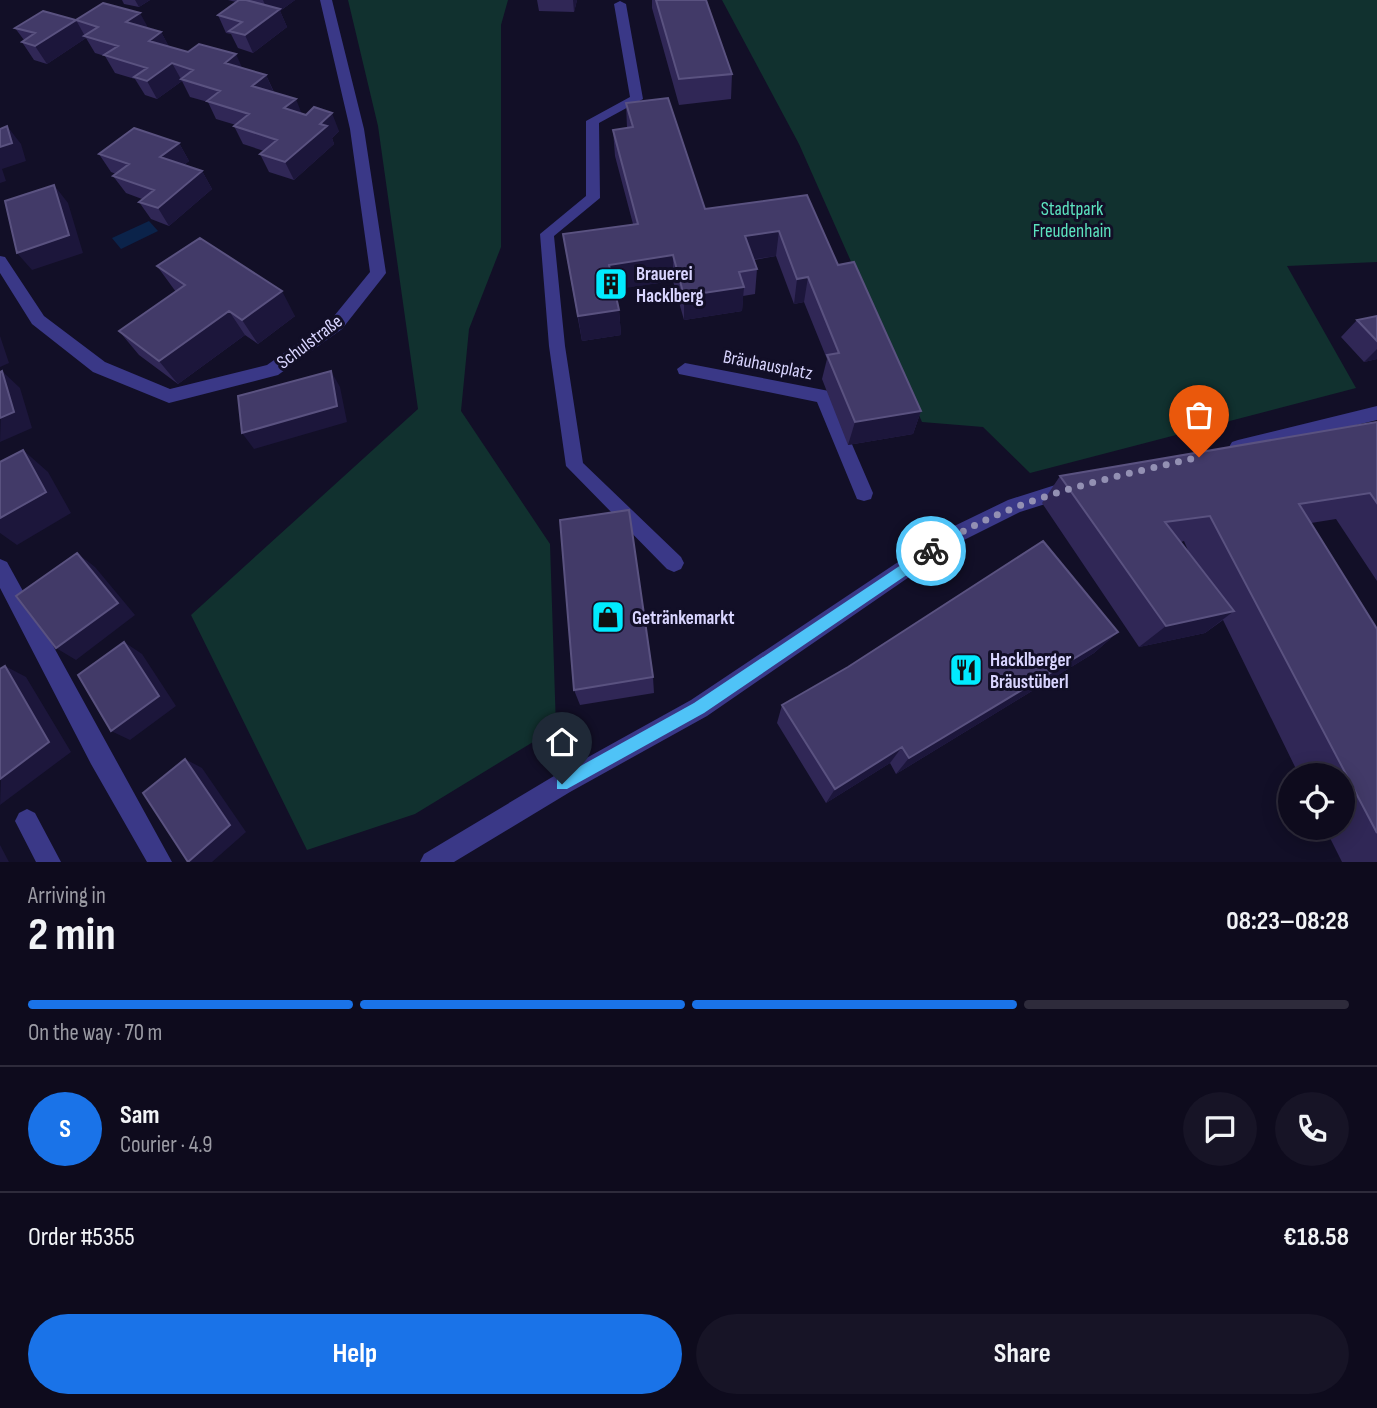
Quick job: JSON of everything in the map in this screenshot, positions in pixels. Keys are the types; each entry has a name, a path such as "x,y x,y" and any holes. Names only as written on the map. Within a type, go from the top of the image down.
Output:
{"street":[{"name":"Schulstraße","path":"0,261 38,320 99,368 169,396 272,370 336,326 377,273 357,129 326,0"},
{"path":"620,4 637,99 592,121 593,198 547,234 556,346 575,466 674,563"},
{"name":"Bräuhausplatz","path":"685,369 823,396 864,493"},
{"path":"1219,452 1377,413"},
{"path":"432,862 562,784 699,708 953,536 1047,494 1087,484"},
{"path":"0,568 99,755 160,862"},
{"path":"27,821 49,862"}],"green space":[{"path":"348,0 508,0 501,25 501,247 469,329 461,411 550,544 556,728 415,814 307,850 191,615 418,409 378,126"},
{"name":"Stadtpark Freudenhain","path":"722,0 1377,0 1377,262 1287,266 1356,388 1030,473 983,427 922,422 799,144"}],"water":[{"path":"149,221 158,231 121,249 112,238"}],"building":[{"path":"239,0 280,9 245,35 229,31 242,22 218,15"},
{"path":"656,0 706,0 732,74 679,79"},
{"path":"103,3 140,13 126,22 161,32 149,41 188,52 199,44 236,54 225,63 266,75 252,86 296,99 284,108 306,115 314,107 332,113 320,124 327,126 285,162 260,154 277,140 234,126 249,114 207,101 220,91 181,79 193,70 172,63 147,81 134,77 147,68 104,55 118,46 84,36 98,27 76,20"},
{"path":"43,11 76,20 35,46 22,42 35,33 15,28"},
{"name":"Brauerei Hacklberg","path":"668,98 705,209 807,195 838,265 854,262 921,411 855,422 827,355 839,353 808,277 797,279 779,231 745,236 757,269 739,272 744,287 684,296 673,255 609,265 619,310 578,316 563,234 638,224 613,130 633,127 626,103"},
{"path":"7,126 12,143 0,147 0,129"},
{"path":"134,128 179,143 160,157 202,171 158,208 139,202 154,190 113,176 129,164 99,154"},
{"path":"54,185 69,235 17,253 5,201"},
{"path":"200,238 282,291 242,320 229,311 159,361 119,331 185,285 157,266"},
{"path":"1377,316 1377,341 1357,320"},
{"path":"2,371 14,412 0,418 0,372"},
{"path":"331,371 337,406 242,433 238,396"},
{"path":"1377,422 1377,503 1370,493 1299,504 1377,629 1377,833 1355,791 1355,763 1340,763 1210,516 1165,522 1234,611 1166,626 1060,476"},
{"path":"23,450 46,492 0,518 0,462"},
{"name":"Getränkemarkt","path":"629,510 653,677 574,690 560,520"},
{"name":"Hacklberger Bräustüberl","path":"1043,541 1118,632 909,758 902,747 835,789 782,705 848,667"},
{"path":"77,553 118,603 56,648 16,596"},
{"path":"124,642 159,696 111,731 78,675"},
{"path":"5,666 49,742 0,779 0,669"},
{"path":"185,759 230,825 188,862 143,793"}],"way so far":[{"path":"931,551 953,536 1047,494 1199,457"}],"place":[{"name":"Brauerei Hacklberg","path":"611,284"},
{"name":"Getränkemarkt","path":"608,617"},
{"name":"Hacklberger Bräustüberl","path":"966,670"}],"route":[{"path":"562,784 699,708 931,551"}]}
